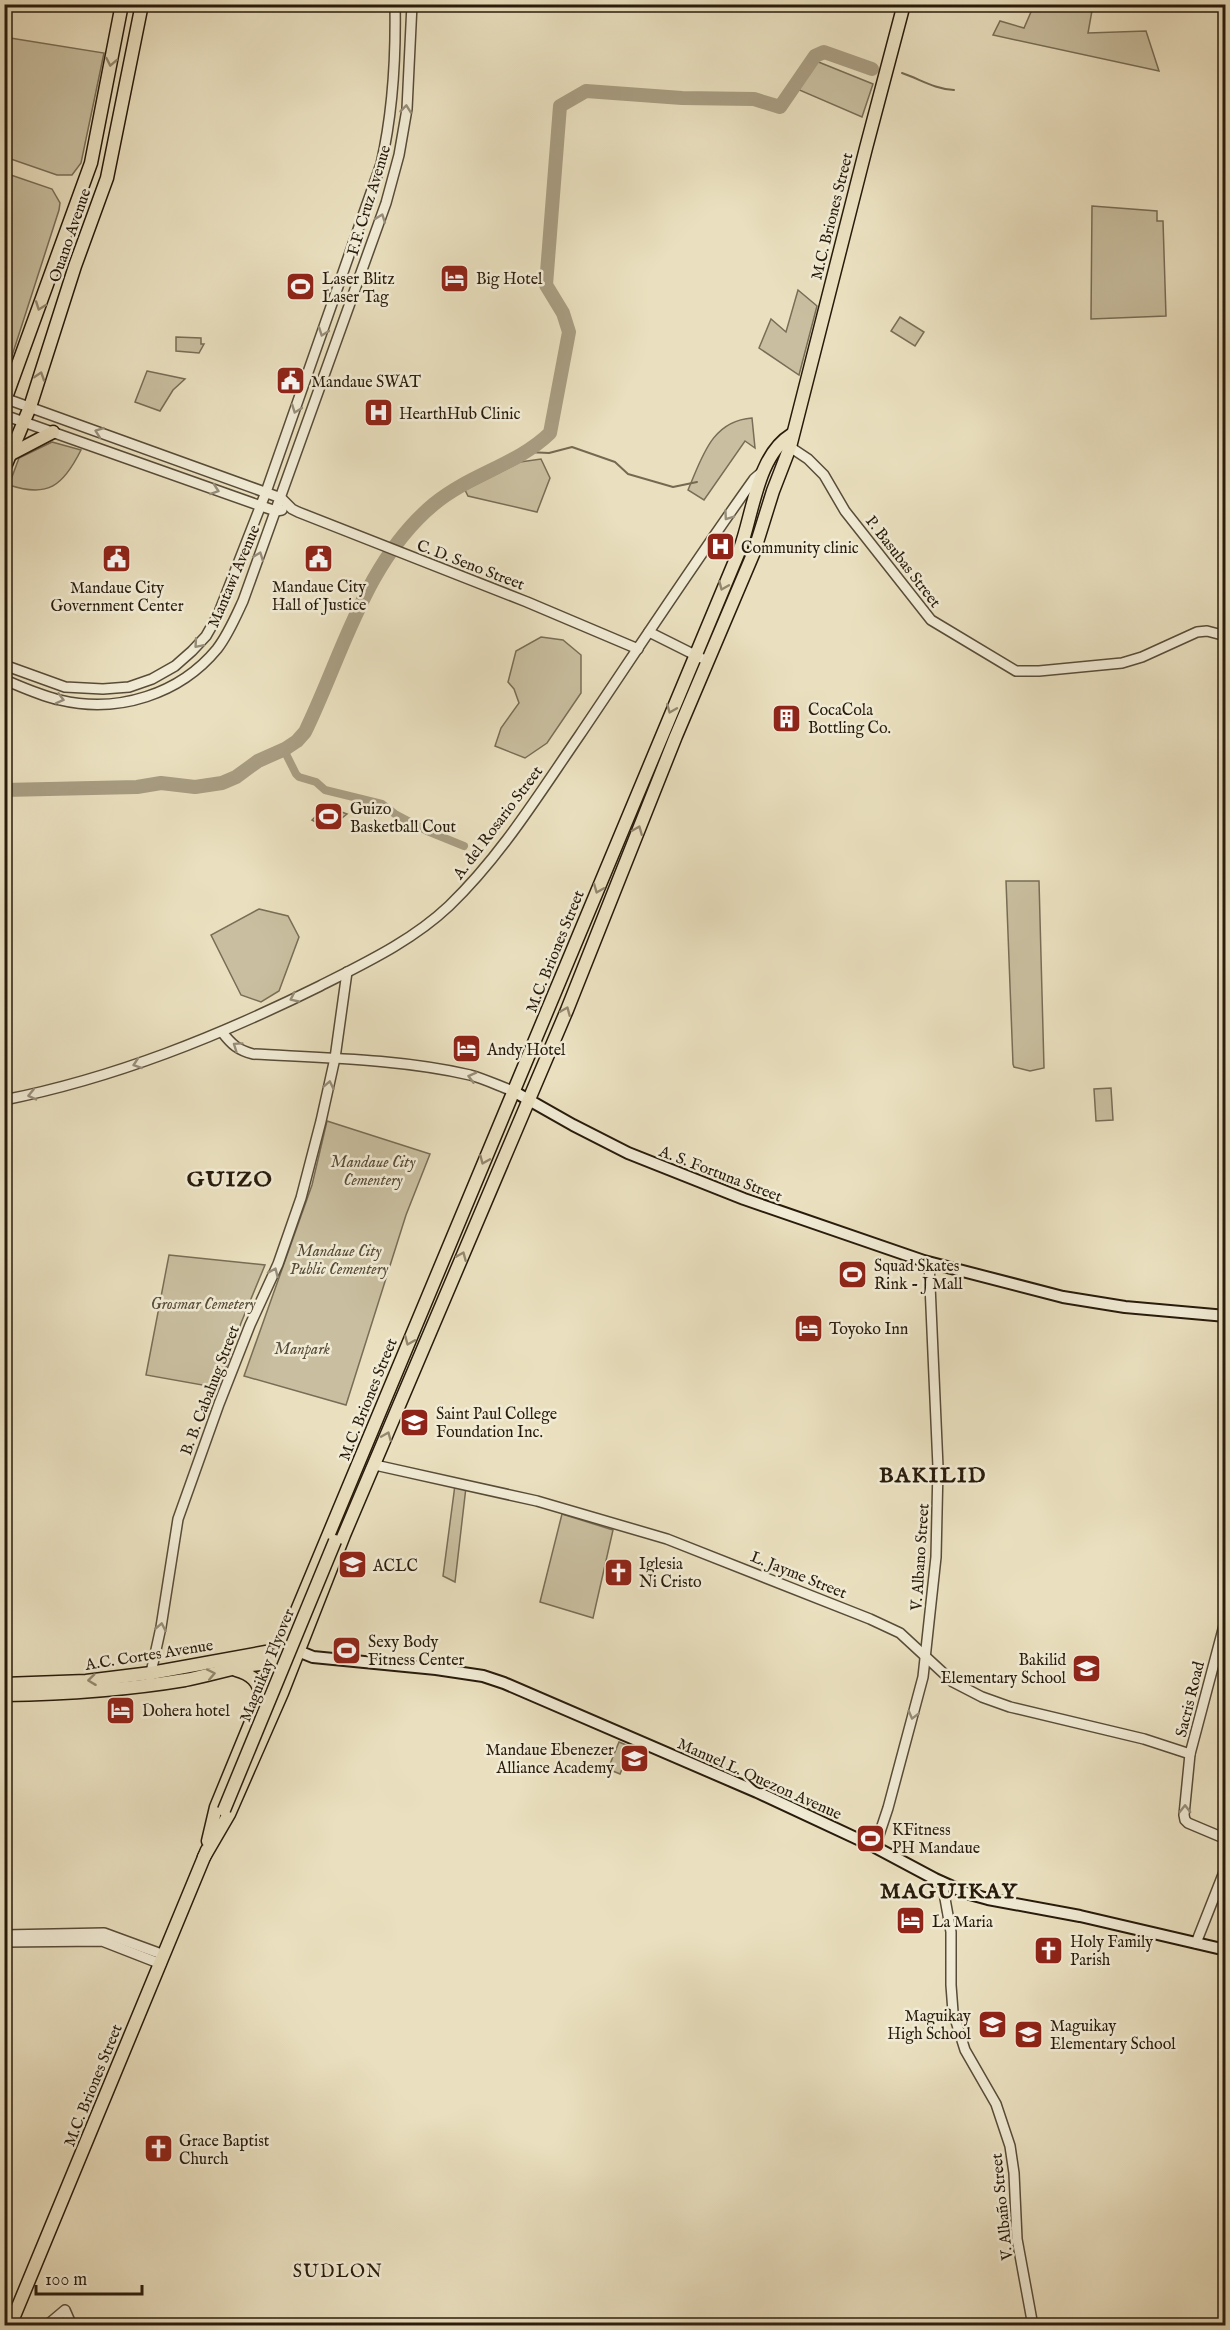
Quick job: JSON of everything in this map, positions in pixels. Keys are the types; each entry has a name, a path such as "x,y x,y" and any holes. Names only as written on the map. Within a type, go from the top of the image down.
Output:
{"main road":[{"name":"Ouano Avenue","path":"5,400 91,163 123,4"},
{"name":"Ouano Avenue","path":"4,469 30,407 75,266 112,162 142,4"},
{"name":"M.C. Briones Street","path":"204,1857 229,1814 294,1664 364,1490 567,1010 754,552 791,441 904,4"},
{"path":"4,381 17,369"},
{"path":"11,454 53,432"},
{"name":"M.C. Briones Street","path":"204,1857 216,1807 743,540 764,471 780,442 791,441"},
{"name":"A. S. Fortuna Street","path":"513,1091 628,1153 786,1214 929,1262 1063,1297 1125,1307 1226,1316"},
{"name":"M.C. Briones Street","path":"336,1537 351,1483"},
{"name":"M.C. Briones Street","path":"336,1537 364,1490"},
{"name":"Maguikay Flyover","path":"224,1810 336,1537"},
{"path":"255,1654 274,1645 289,1629 294,1636 299,1637 305,1633"},
{"name":"A.C. Cortes Avenue","path":"4,1684 150,1678 185,1680 298,1651"},
{"name":"Manuel L. Quezon Avenue","path":"298,1651 313,1657 464,1672 504,1683 612,1728 876,1847 942,1882 988,1899 1080,1916 1226,1950"},
{"name":"A.C. Cortes Avenue","path":"4,1695 61,1694 150,1678 255,1654 277,1657 294,1664"},
{"name":"Manuel L. Quezon Avenue","path":"294,1664 313,1657"},
{"path":"232,1669 252,1677 258,1684 261,1697"},
{"name":"M.C. Briones Street","path":"9,2325 224,1810"}],"street":[{"name":"F.F. Cruz Avenue","path":"266,492 381,164 389,128 395,4"},
{"name":"F.F. Cruz Avenue","path":"281,498 386,203 399,155 406,110 412,4"},
{"name":"C. D. Seno Street","path":"5,400 266,492 281,498 292,509 638,649"},
{"path":"4,415 276,512 292,509"},
{"name":"P. Basubas Street","path":"791,441 824,475 841,505 931,620 1016,671 1122,663 1143,657 1197,632 1207,631 1226,636"},
{"path":"170,474 176,460"},
{"name":"A. del Rosario Street","path":"4,1100 80,1083 222,1032 396,946 447,908 468,887 525,815 754,479 764,471"},
{"name":"Mantawi Avenue","path":"4,665 64,687 103,689 129,687 152,679 175,666 206,636 218,615 266,492"},
{"name":"Mantawi Avenue","path":"4,680 59,700 83,704 105,704 150,696 184,679 219,647 243,600 281,498"},
{"path":"649,632 708,662"},
{"name":"B. B. Cabahug Street","path":"150,1678 161,1628 178,1519 219,1404 250,1325 278,1264 301,1198 335,1058 347,972"},
{"name":"A. S. Fortuna Street","path":"222,1032 240,1051 253,1054 335,1058 418,1066 471,1076 513,1091"},
{"name":"V. Albano Street","path":"876,1847 927,1659 938,1506 929,1262"},
{"name":"L. Jayme Street","path":"375,1465 537,1501 667,1539 900,1633 953,1682 991,1700 1019,1710 1144,1739 1190,1754"},
{"name":"Sacris Road","path":"1226,1618 1190,1754 1185,1820 1226,1839"},
{"path":"1196,1943 1226,1867"},
{"name":"V. Albaño Street","path":"942,1882 951,1932 953,2012 965,2050 996,2104 1010,2146 1014,2173 1017,2239 1033,2325"},
{"path":"4,1935 102,1941 163,1960"},
{"path":"4,1942 24,1938"},
{"path":"46,2325 65,2310 72,2325"}],"green space":[{"path":"1034,5 1093,5 1088,33 1146,31 1159,71 993,35 1000,21 1024,28"},
{"path":"4,37 104,53 81,163 72,175 57,175 5,157"},
{"path":"816,61 873,84 862,117 797,89"},
{"path":"5,173 52,189 60,203 10,362 5,370"},
{"path":"1092,206 1157,211 1157,221 1163,221 1166,316 1091,319"},
{"path":"798,290 817,306 799,375 759,348 771,319 786,332"},
{"path":"900,317 924,332 915,346 891,331"},
{"path":"176,337 201,338 201,344 204,344 199,353 176,351"},
{"path":"147,371 185,379 173,390 160,411 135,402"},
{"path":"752,418 755,448 745,441 704,500 688,490 704,454 717,434 727,426"},
{"path":"52,442 81,450 61,480 53,486 34,490 9,485 19,458"},
{"path":"541,459 550,478 537,512 468,496 465,490 520,462"},
{"path":"541,637 563,640 581,655 581,693 547,743 525,758 495,746 501,728 519,703 514,689 508,682 516,651"},
{"name":"Guizo Basketball Cout","path":"326,806 347,814 328,829 312,820"},
{"path":"1006,881 1039,881 1044,1068 1030,1071 1014,1067 1013,1064"},
{"path":"259,909 288,916 299,937 279,991 261,1002 241,995 211,935"},
{"path":"1111,1088 1113,1120 1096,1121 1094,1089"},
{"path":"327,1121 430,1154 406,1215 346,1405 244,1376 312,1185"},
{"name":"Grosmar Cemetery","path":"169,1255 265,1265 241,1323 219,1388 146,1375"},
{"path":"455,1485 466,1487 455,1582 443,1576"},
{"path":"562,1514 613,1530 593,1618 540,1602"},
{"path":"619,1742 631,1747 620,1774 608,1769"}],"waterway":[{"path":"4,790 137,787 161,783 195,787 222,783 236,777 258,761 285,749 305,732 358,610 390,553 410,527 448,494 508,462 550,433 569,332 563,313 546,285 560,106 586,91 682,98 754,99 780,107 815,56 824,52 872,69"},
{"path":"902,73 934,86 954,90"},
{"path":"527,452 549,453 572,447 615,462 628,474 673,487 697,482"},
{"path":"284,750 299,777 316,782 325,790 382,804 395,814 427,831 464,846"}],"place":[{"name":"Big Hotel","path":"455,278"},
{"name":"Laser Blitz Laser Tag","path":"301,287"},
{"name":"Mandaue SWAT","path":"290,381"},
{"name":"HearthHub Clinic","path":"378,413"},
{"name":"Community clinic","path":"720,547"},
{"name":"Mandaue City Hall of Justice","path":"319,558"},
{"name":"Mandaue City Government Center","path":"117,559"},
{"name":"CocaCola Bottling Co.","path":"787,718"},
{"name":"Guizo Basketball Cout","path":"329,817"},
{"name":"Andy Hotel","path":"466,1049"},
{"name":"Squad Skates Rink - J Mall","path":"853,1274"},
{"name":"Toyoko Inn","path":"808,1328"},
{"name":"Saint Paul College Foundation Inc.","path":"415,1422"},
{"name":"ACLC","path":"352,1565"},
{"name":"Iglesia Ni Cristo","path":"618,1572"},
{"name":"Sexy Body Fitness Center","path":"347,1650"},
{"name":"Bakilid Elementary School","path":"1087,1668"},
{"name":"Dohera hotel","path":"121,1710"},
{"name":"Mandaue Ebenezer Alliance Academy","path":"635,1758"},
{"name":"KFitness PH Mandaue","path":"871,1838"},
{"name":"La Maria","path":"911,1921"},
{"name":"Holy Family Parish","path":"1049,1950"},
{"name":"Maguikay High School","path":"992,2024"},
{"name":"Maguikay Elementary School","path":"1029,2034"},
{"name":"Grace Baptist Church","path":"158,2149"}],"district":[{"name":"GUIZO","path":"230,1178"},
{"name":"BAKILID","path":"933,1474"},
{"name":"MAGUIKAY","path":"949,1890"},
{"name":"SUDLON","path":"338,2271"}],"park label":[{"name":"Mandaue City Cementery","path":"373,1170"},
{"name":"Mandaue City Public Cementery","path":"339,1259"},
{"name":"Manpark","path":"302,1348"}]}
